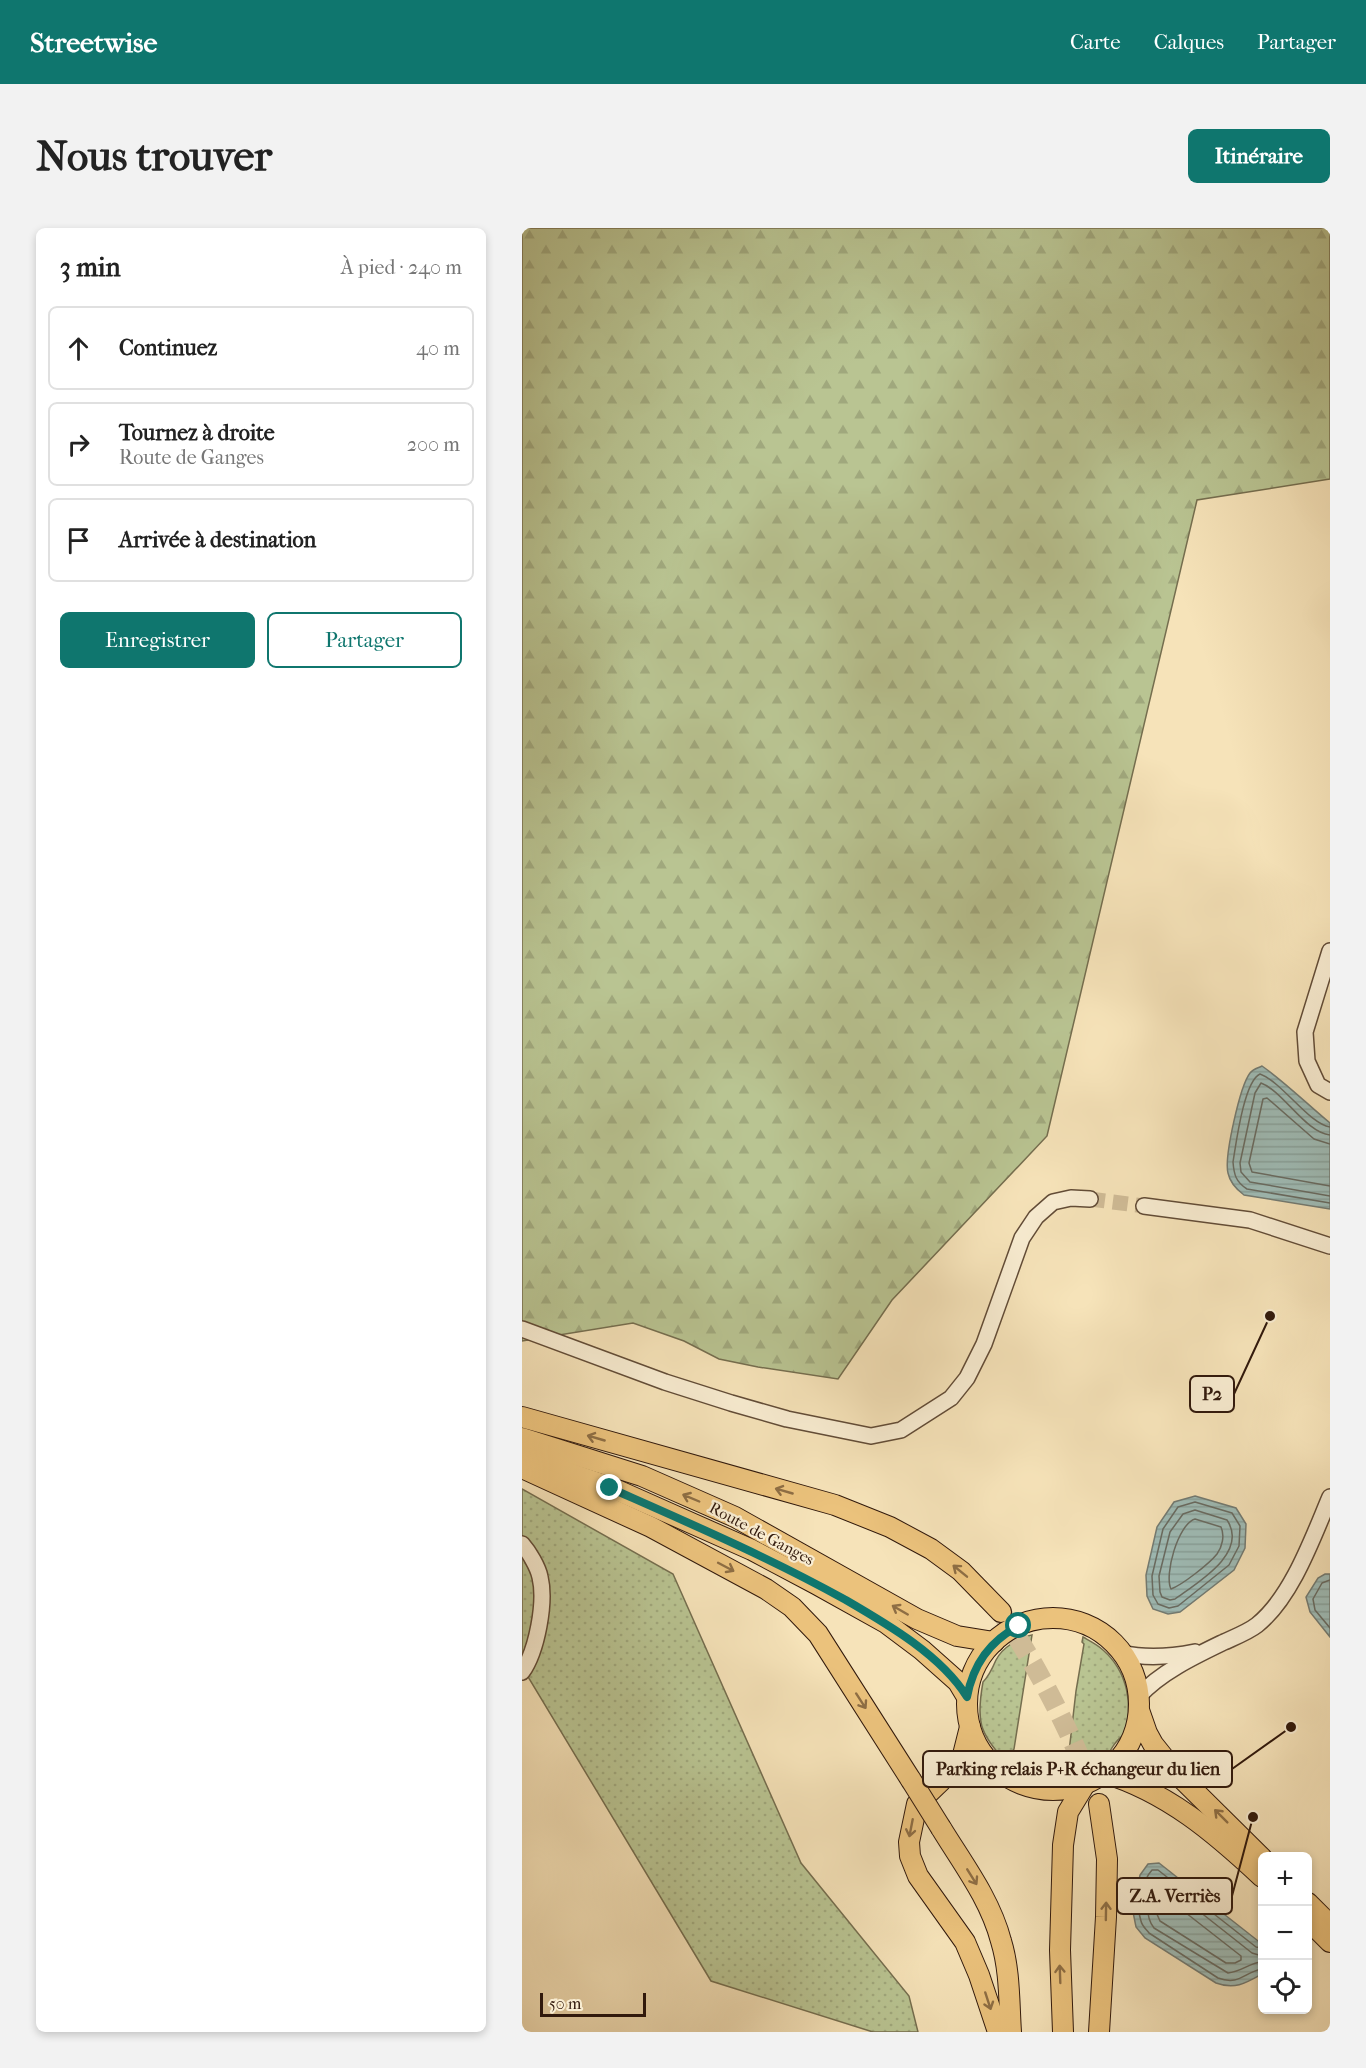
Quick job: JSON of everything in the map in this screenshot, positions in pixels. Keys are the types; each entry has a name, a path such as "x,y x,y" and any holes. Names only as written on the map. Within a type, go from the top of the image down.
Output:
{"main road":[{"path":"522,1418 835,1505 890,1527 931,1549 961,1571 1001,1612"},
{"name":"Route de Ganges","path":"522,1438 642,1476 735,1517 917,1619 957,1636 994,1642"},
{"name":"Route de Ganges","path":"522,1457 610,1488 752,1550 816,1584 886,1623 922,1650 958,1682 967,1697"},
{"path":"522,1468 651,1527 766,1589 792,1607 818,1634 978,1887 992,1914 1002,1942 1007,1971 1011,2032"},
{"path":"1139,1703 1134,1734 1122,1756 1104,1773 1085,1784 1062,1790 1037,1789 1015,1781 995,1768 980,1749 970,1727 967,1697 976,1667 994,1642 1019,1626 1037,1620 1055,1619 1073,1621 1090,1627 1106,1636 1122,1653 1134,1673 1147,1733 1153,1744 1177,1774 1258,1853"},
{"path":"970,1727 963,1755 917,1804 909,1834 910,1856 918,1876 965,1942 980,1975 998,2032"},
{"path":"1104,1773 1128,1780 1194,1818 1258,1873"},
{"path":"1063,2032 1060,1950 1065,1828 1068,1812 1085,1784"},
{"path":"1099,1804 1107,1859 1099,2032"},
{"path":"1312,1906 1330,1925"},
{"path":"1312,1924 1330,1942"}],"street":[{"path":"1330,951 1305,1032 1307,1061 1318,1085 1330,1092"},
{"path":"522,1329 665,1382 787,1419 871,1436 901,1430 951,1398 967,1378 984,1344 1022,1238 1036,1217 1053,1202 1071,1198 1090,1199"},
{"path":"1144,1206 1250,1220 1330,1246"},
{"path":"1139,1703 1156,1680 1207,1650 1257,1625 1275,1607 1287,1592 1330,1497"},
{"path":"1320,1522 1330,1536"},
{"path":"522,1544 540,1576 542,1602 536,1640 522,1672"},
{"path":"1122,1653 1143,1657 1172,1657 1207,1650"}],"green space":[{"path":"522,228 1330,228 1330,479 1197,500 1047,1136 892,1300 838,1379 719,1359 684,1341 633,1323 522,1341"},
{"path":"522,1489 673,1574 801,1863 909,1996 918,2032 873,2032 711,1981 522,1669"},
{"path":"1032,1635 1014,1749 1006,1762 990,1743 982,1726 980,1707 983,1682 1002,1651 1016,1641"},
{"path":"1083,1637 1101,1648 1118,1668 1128,1701 1127,1725 1123,1736 1113,1746 1108,1758 1088,1771 1066,1778 1084,1644"}],"water":[{"path":"1262,1066 1330,1123 1330,1209 1244,1195 1230,1180 1227,1165 1228,1152 1238,1106 1250,1073"},
{"path":"1195,1496 1236,1508 1246,1524 1245,1548 1234,1570 1180,1612 1168,1614 1153,1609 1147,1596 1146,1575 1157,1527 1174,1502"},
{"path":"1330,1574 1330,1637 1310,1612 1306,1597 1318,1578"},
{"path":"1159,1863 1258,1941 1258,1976 1235,1986 1216,1983 1145,1938 1136,1927 1133,1912 1140,1875 1148,1864"}],"tunnel":[{"path":"1090,1199 1144,1206"},
{"path":"1001,1612 1030,1658 1055,1705 1099,1804"}],"place":[{"name":"P2","path":"1270,1316"},
{"name":"Parking relais P+R échangeur du lien","path":"1291,1727"},
{"name":"Z.A. Verriès","path":"1253,1817"}],"route":[{"path":"610,1488 752,1550 886,1623 922,1650 958,1682 967,1697 970,1682 984,1654 994,1642 1019,1626"}]}
